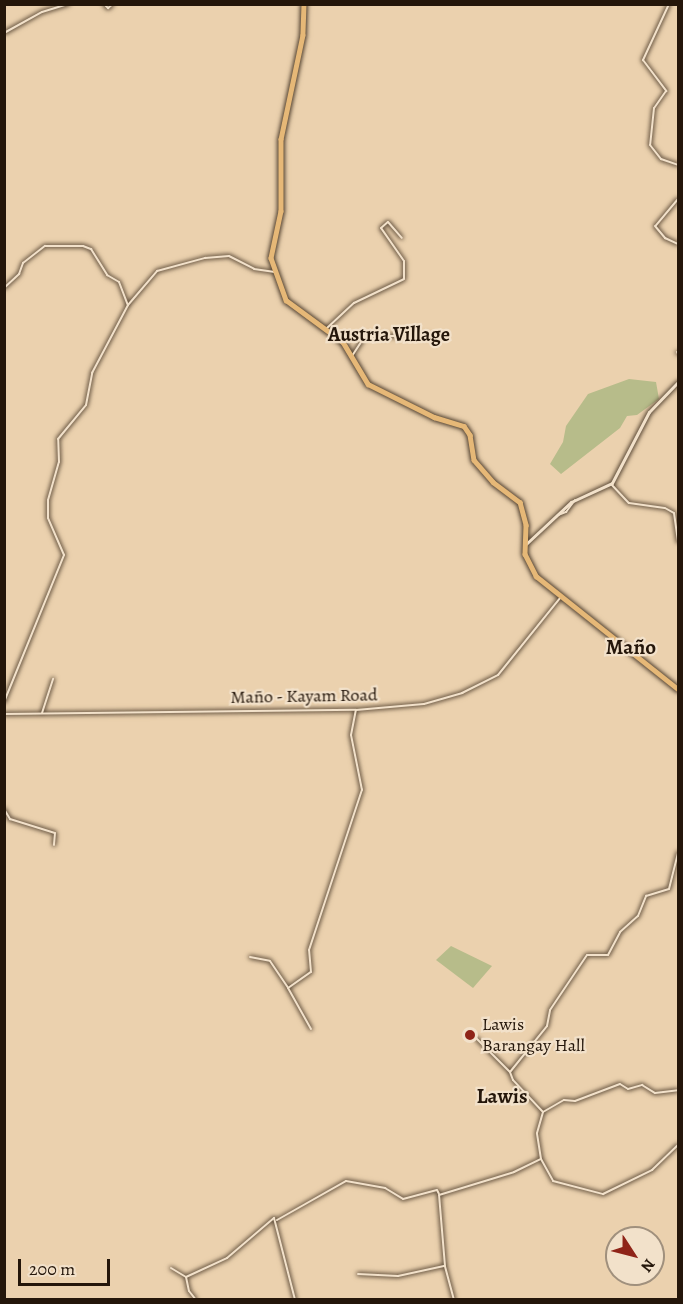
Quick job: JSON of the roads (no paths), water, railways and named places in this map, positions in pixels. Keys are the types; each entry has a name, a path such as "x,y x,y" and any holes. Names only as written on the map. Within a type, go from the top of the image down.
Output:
{"highway":[{"path":"304,4 303,35 281,138 281,211 271,258 275,272 295,310 327,328 351,356 372,387 434,417 464,426 477,465 520,502 526,525 524,545 529,566 536,576 678,689"}],"street":[{"path":"4,33 42,12 69,4"},
{"path":"104,4 108,8 113,4"},
{"path":"669,4 643,60 666,91 654,108 650,145 661,159 678,165"},
{"path":"678,199 656,226 665,238 678,244"},
{"path":"327,328 354,303 404,279 404,261 381,228 388,222 402,238"},
{"path":"4,288 19,274 23,263 42,247 83,246 91,249 108,275 119,282 128,305"},
{"path":"4,702 64,555 48,518 48,500 59,462 58,439 86,405 92,374 128,305 157,271 204,258 230,256 254,269 275,272"},
{"path":"351,356 365,336 431,336"},
{"path":"524,545 555,515 575,500 611,484 649,412 678,382"},
{"path":"611,484 629,503 664,508 674,513 678,542"},
{"name":"Maño - Kayam Road","path":"4,714 356,710 424,704 462,693 493,679 561,597"},
{"path":"42,713 53,679"},
{"path":"288,988 311,972 309,950 362,790 351,735 356,710"},
{"path":"4,809 10,819 55,833 54,846"},
{"path":"510,1072 547,1026 550,1010 587,955 608,955 620,932 638,916 646,896 669,890 678,852"},
{"path":"250,957 270,961 311,1029"},
{"path":"476,1038 510,1072 513,1080 543,1112"},
{"path":"678,1090 656,1093 642,1085 628,1089 620,1084 575,1101 564,1100 543,1112 537,1133 542,1159 553,1181 603,1194 652,1170 678,1144"},
{"path":"439,1195 514,1172 542,1159"},
{"path":"186,1277 227,1258 261,1227 346,1181 385,1188 403,1199 437,1190 445,1266 454,1299"},
{"path":"277,1220 295,1299"},
{"path":"358,1274 398,1276 445,1266"},
{"path":"171,1268 186,1277 189,1291 196,1299"}],"place":[{"name":"Lawis Barangay Hall","path":"470,1035"}],"district":[{"name":"Austria Village","path":"389,334"},
{"name":"Maño","path":"631,647"},
{"name":"Lawis","path":"502,1096"}]}
